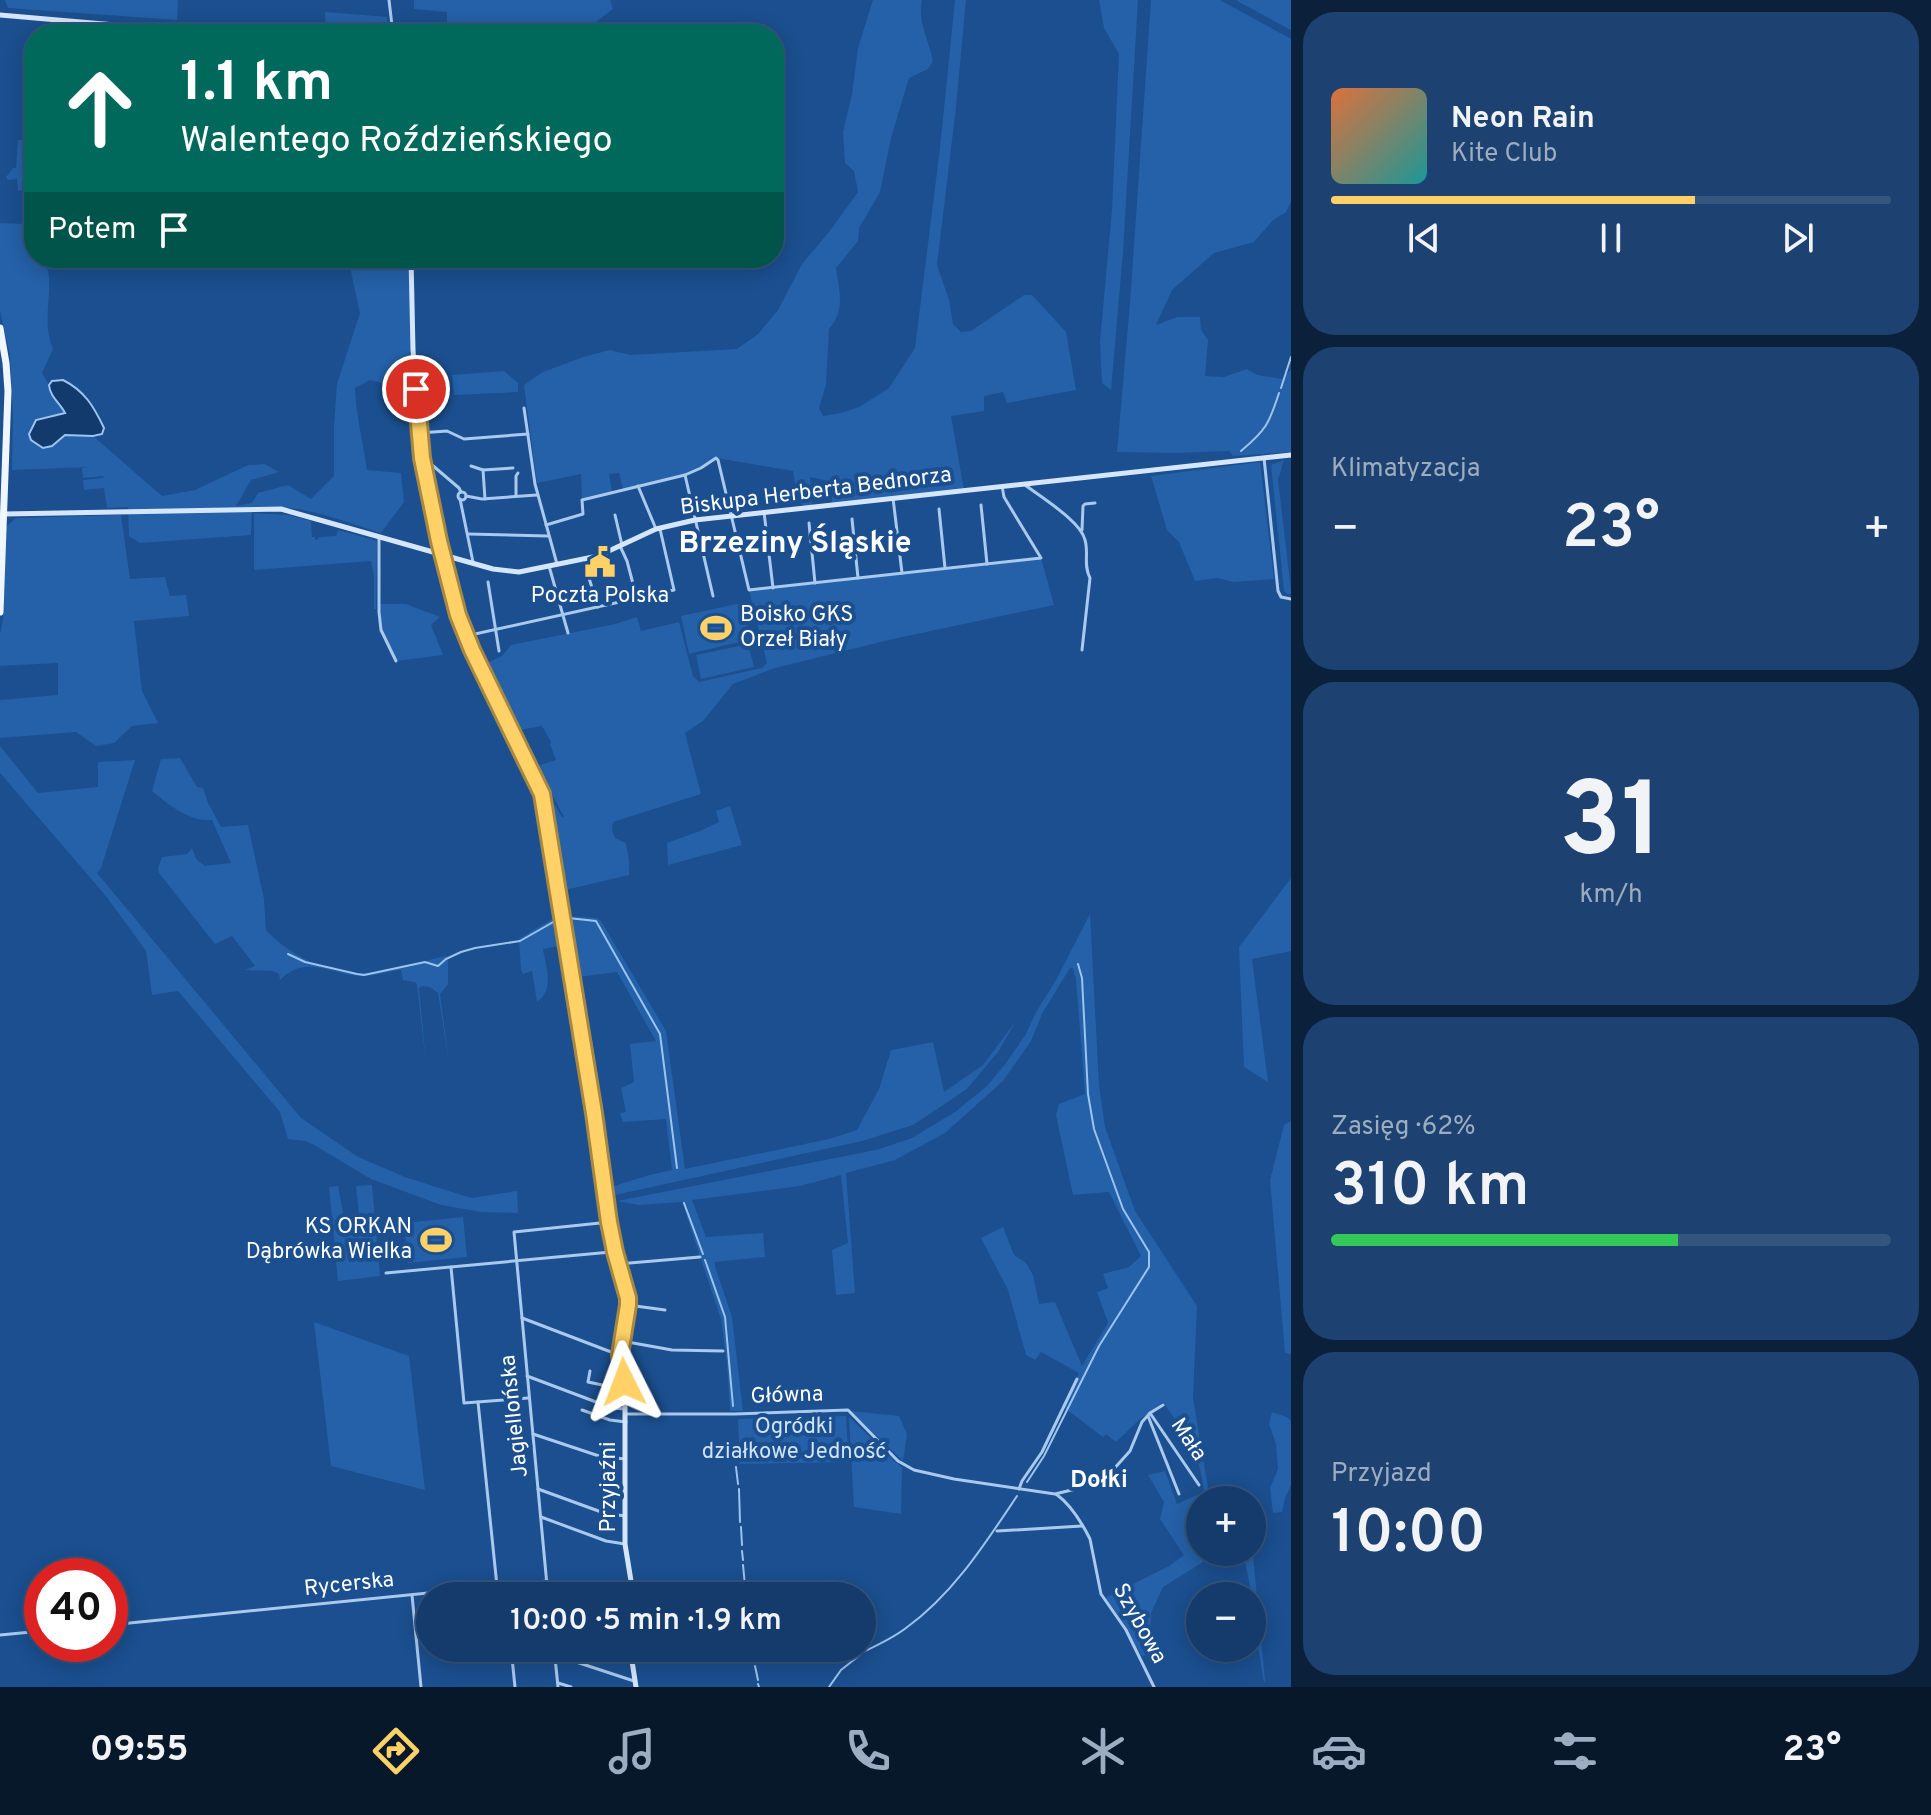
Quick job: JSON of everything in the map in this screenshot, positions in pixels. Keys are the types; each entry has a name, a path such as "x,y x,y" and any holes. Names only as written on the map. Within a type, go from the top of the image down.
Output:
{"main road":[{"path":"0,328 8,391 0,612"}],"street":[{"path":"389,0 392,24"},
{"path":"0,15 104,24"},
{"name":"Przyjaźni","path":"411,268 419,433 442,555 466,636 538,784 545,810 612,1252 628,1305 620,1355 626,1415 625,1544 631,1582"},
{"path":"524,408 537,495 557,564"},
{"path":"419,433 447,431 464,439 528,434"},
{"name":"Biskupa Herberta Bednorza","path":"2,514 281,509 511,572 603,554 658,528 695,520 1291,455"},
{"path":"422,458 428,460 466,496"},
{"path":"546,525 583,514 582,500 685,475 716,458 749,590 773,588 1041,558 1004,497 1002,486"},
{"path":"1264,458 1278,591 1281,597 1291,599"},
{"path":"471,466 483,470 513,468"},
{"path":"483,470 485,499"},
{"path":"516,496 518,473"},
{"path":"685,475 713,596"},
{"path":"1024,484 1082,530"},
{"path":"466,636 674,590 658,528 638,486"},
{"path":"461,492 458,496 474,564"},
{"path":"460,499 466,496 485,499 537,495"},
{"path":"893,498 902,573"},
{"path":"1082,650 1090,578 1086,570 1086,543 1082,530 1083,506 1095,503"},
{"path":"981,505 987,564"},
{"path":"939,509 945,568"},
{"path":"764,512 773,588"},
{"path":"615,515 637,599"},
{"path":"852,519 858,578"},
{"path":"809,523 815,583"},
{"path":"468,534 550,536"},
{"path":"379,537 381,630 396,661"},
{"path":"583,559 598,607"},
{"path":"549,566 568,633"},
{"path":"488,582 499,651"},
{"name":"Jagiellońska","path":"547,1581 514,1232 600,1223 604,1226 612,1252"},
{"path":"386,1273 612,1252"},
{"path":"618,1264 700,1257"},
{"path":"451,1267 464,1403 529,1397"},
{"path":"628,1305 665,1310"},
{"path":"522,1318 620,1355"},
{"path":"622,1341 672,1350 723,1351"},
{"path":"590,1371 588,1382 607,1386 624,1382"},
{"path":"527,1376 626,1415"},
{"path":"1019,1489 1042,1452 1077,1379"},
{"path":"478,1402 496,1582"},
{"path":"1163,1405 1149,1414 1179,1494"},
{"path":"582,1410 610,1420 626,1415"},
{"name":"Główna","path":"626,1415 848,1410 898,1461 914,1470 1055,1494 1088,1485 1112,1471 1130,1451 1139,1427 1149,1414"},
{"name":"Mała","path":"1149,1414 1199,1485"},
{"path":"533,1434 583,1452 626,1459"},
{"path":"538,1489 604,1513 625,1516"},
{"name":"Główna","path":"1062,1498 1068,1492"},
{"name":"Szybowa","path":"1055,1494 1062,1498 1090,1539 1101,1594 1126,1630 1154,1687"},
{"path":"541,1517 606,1541 625,1544"},
{"path":"997,1531 1082,1526"},
{"name":"Rycerska","path":"538,1582 547,1581"},
{"path":"412,1595 421,1687"},
{"name":"Rycerska","path":"128,1623 416,1595"},
{"path":"0,1635 24,1633"},
{"path":"512,1662 515,1687"},
{"path":"556,1662 558,1685 571,1687"},
{"path":"574,1662 635,1684 632,1662"}],"green space":[{"path":"5,0 178,0 177,20 8,8"},
{"path":"414,0 610,0 613,9 593,24 447,24 447,12 414,9"},
{"path":"873,0 922,0 922,23 933,61 928,69 909,78 891,138 880,192 859,228 858,241 836,268 839,307 829,329 826,385 819,408 823,416 859,407 889,388 915,348 955,0 966,0 937,265 949,300 953,324 961,332 971,331 1024,295 1032,295 1066,332 1076,390 1007,403 1003,392 984,396 984,411 951,416 964,490 830,505 829,481 810,477 812,507 807,507 798,502 793,471 716,458 694,472 623,489 619,473 609,474 612,492 582,500 581,474 537,483 524,385 543,372 610,350 630,355 737,349 758,334 778,310 802,264 858,192 854,171 845,163 843,132 858,48"},
{"path":"1099,0 1138,0 1123,252 1111,390 1102,383 1100,342 1112,210 1119,54 1104,28"},
{"path":"1151,0 1220,0 1291,39 1291,202 1286,212 1273,220 1254,242 1214,253 1172,290 1156,325 1177,317 1200,317 1201,330 1208,340 1205,376 1224,377 1247,369 1257,375 1282,379 1291,369 1291,452 1233,456 1229,451 1117,452"},
{"path":"1236,0 1291,0 1291,30 1239,2"},
{"path":"325,12 387,17 388,24 326,24"},
{"path":"18,140 24,140 24,190 18,191 17,179 8,180 6,177 16,168"},
{"path":"0,223 24,224 24,268 48,270 48,326 53,349 42,373 50,394 65,413 64,435 93,436 162,496 195,490 248,465 265,464 279,472 251,480 236,506 252,503 258,493 288,485 311,499 334,476 337,384 360,313 350,268 411,268 413,350 389,385 370,380 355,388 367,470 401,473 404,502 381,533 302,510 269,506 252,507 251,535 140,543 129,536 128,507 107,508 104,488 84,490 83,480 104,478 83,478 82,468 89,467 12,470 10,355 0,311"},
{"path":"504,371 518,383 518,392 454,395 452,375"},
{"path":"1284,460 1278,480 1291,594 1284,591 1271,465"},
{"path":"1260,462 1274,579 1233,582 1218,578 1195,581 1179,542 1167,530 1151,476"},
{"path":"254,513 288,515 311,521 315,540 336,536 338,530 377,541 376,609 371,561 254,570"},
{"path":"121,515 130,579 165,577 170,596 186,595 189,616 134,621 142,691 158,723 132,726 114,743 96,746 76,732 0,738 0,700 58,695 58,663 0,666 6,527 16,518"},
{"path":"1041,558 1054,605 775,668 733,684 703,721 685,733 701,794 613,822 615,838 626,843 629,875 561,891 544,789 564,817 537,766 556,760 551,742 542,726 520,730 487,663 502,656 511,645 637,617 641,631 679,622 693,676 699,682 762,668 767,663 749,590"},
{"name":"Boisko GKS Orzeł Biały","path":"741,603 752,639 689,654 681,616"},
{"path":"380,604 406,604 440,617 431,625 443,655 396,661 381,630"},
{"path":"748,644 754,667 701,679 696,655"},
{"path":"0,746 38,793 98,787 98,762 135,760 97,873 301,1118 358,1157 405,1177 471,1198 517,1191 518,1213 481,1212 441,1205 371,1179 305,1141 288,1139 280,1112 178,991 152,995 146,951 106,896 0,773"},
{"path":"180,758 197,787 203,788 221,827 248,825 264,899 266,930 287,948 325,968 352,973 386,970 446,956 448,984 440,994 449,1062 438,993 430,987 419,988 426,1063 417,985 403,980 401,970 363,976 310,967 290,972 280,980 279,974 273,971 245,970 255,966 232,936 215,944 158,868 162,857 187,854 192,848 196,859 205,866 231,863 212,820 187,815 152,791 161,759"},
{"path":"536,794 540,794 564,945 543,949 548,985 537,1002 532,971 523,974 521,970 519,939 554,918"},
{"path":"730,806 742,845 668,865 667,843 719,822 716,811"},
{"path":"1291,878 1291,951 1252,959 1268,1082 1244,1067 1239,947"},
{"path":"1090,914 1099,1085 1105,1127 1135,1211 1197,1306 1193,1398 1208,1486 1203,1486 1195,1455 1163,1402 1116,1442 1106,1434 1103,1437 1062,1406 1079,1373 1041,1352 1035,1360 1026,1355 1008,1290 981,1238 1003,1227 1014,1255 1026,1263 1033,1275 1039,1304 1055,1302 1082,1366 1108,1323 1097,1292 1108,1288 1103,1274 1129,1267 1141,1256 1109,1192 1073,1195 1056,1115 1059,1104 1085,1094 1073,968 1070,968 1043,1012 1031,1041 1003,1081 945,1133 895,1160 846,1173 855,1293 836,1295 832,1250 848,1243 841,1175 800,1186 692,1200 706,1237 763,1233 765,1257 715,1262 732,1317 743,1411 730,1411 721,1319 682,1202 639,1205 617,1201 876,1150 912,1138 955,1112 987,1086 1026,1034"},
{"path":"565,916 597,918 601,921 666,1031 685,1169 829,1139 857,1130 879,1089 891,1050 933,1042 944,1092 983,1065 1016,1021 998,1052 967,1089 913,1125 862,1141 615,1195 614,1186 672,1170 666,1119 623,1122 620,1113 626,1112 621,1088 634,1082 630,1044 656,1041 617,972 578,977"},
{"path":"1291,1121 1291,1354 1285,1353 1270,1180 1284,1125"},
{"path":"372,1185 380,1276 338,1281 329,1187 338,1186 344,1217 360,1224 356,1186"},
{"name":"KS ORKAN Dąbrówka Wielka","path":"463,1217 467,1257 408,1263 404,1223"},
{"path":"314,1322 409,1356 425,1490 331,1466"},
{"path":"850,1411 899,1416 907,1434 903,1461"},
{"path":"1272,1412 1291,1421 1291,1485 1282,1512 1273,1513 1270,1488 1278,1469 1276,1444 1269,1424"},
{"name":"Ogródki działkowe Jedność","path":"846,1416 849,1462 740,1464 738,1419"},
{"path":"849,1417 902,1468 901,1514 854,1507"},
{"path":"1165,1471 1177,1504 1186,1500 1186,1566 1197,1566 1163,1587 1151,1613 1153,1653 1142,1656 1105,1598 1169,1566 1184,1555 1160,1519 1164,1502 1148,1475"},
{"path":"1246,1566 1254,1566 1255,1582 1249,1582"}],"shaded area":[{"path":"63,380 88,400 104,428 102,434 93,436 65,435 52,446 43,448 31,440 29,434 36,420 65,413 49,385 52,381"}],"waterway":[{"path":"1281,388 1291,357"},
{"path":"1241,451 1266,426 1279,393"},
{"path":"557,854 568,918 596,921 660,1034 677,1168"},
{"path":"288,954 305,962 364,975 425,962 438,966 461,952 520,941 555,921"},
{"path":"1027,1482 1044,1456 1099,1346 1149,1267 1149,1252 1123,1209 1094,1129 1088,1094 1082,978 1078,964"},
{"path":"684,1203 703,1254"},
{"path":"705,1260 725,1317 733,1406"},
{"path":"736,1467 738,1484"},
{"path":"739,1489 740,1522"},
{"path":"876,1646 901,1632 939,1600 967,1567 1017,1496"},
{"path":"741,1527 742,1545"},
{"path":"742,1551 743,1560"},
{"path":"743,1565 745,1582"},
{"path":"829,1687 851,1662"},
{"path":"755,1666 758,1680"}],"place":[{"name":"Poczta Polska","path":"600,562"},
{"name":"Boisko GKS Orzeł Biały","path":"716,628"},
{"name":"KS ORKAN Dąbrówka Wielka","path":"436,1240"}],"district":[{"name":"Brzeziny Śląskie","path":"795,544"},
{"name":"Dołki","path":"1099,1481"}],"route":[{"path":"416,389 420,445 428,493 458,615 542,794 609,1222 628,1298 619,1362 624,1382"}]}
